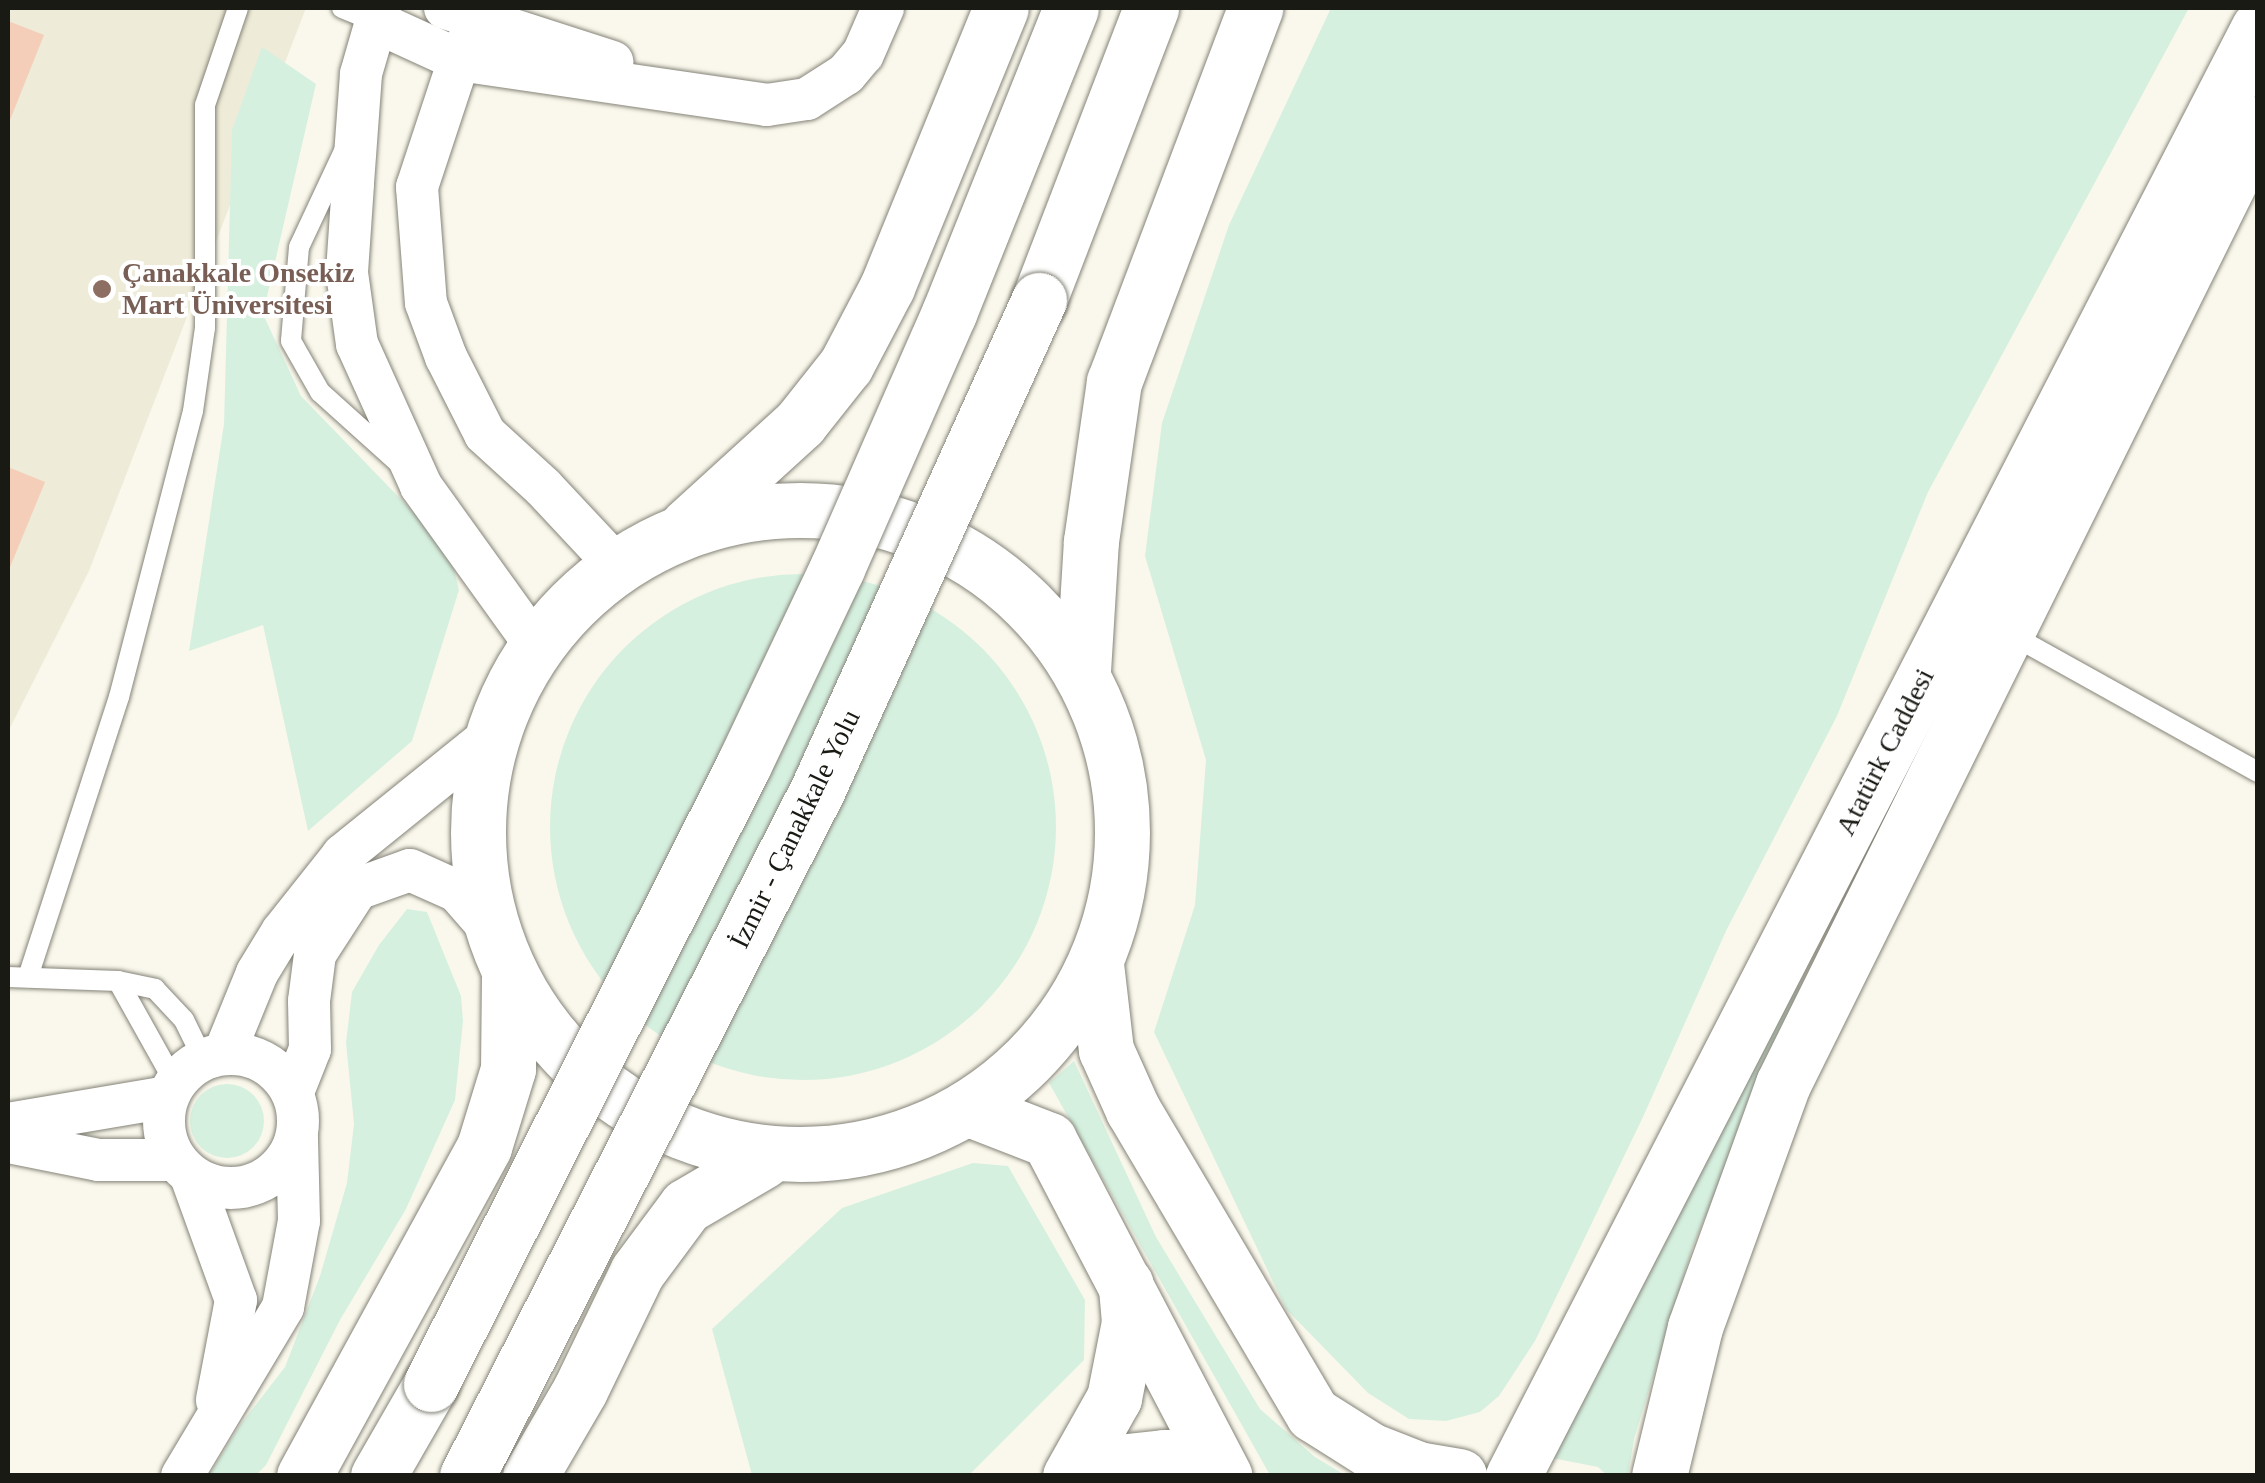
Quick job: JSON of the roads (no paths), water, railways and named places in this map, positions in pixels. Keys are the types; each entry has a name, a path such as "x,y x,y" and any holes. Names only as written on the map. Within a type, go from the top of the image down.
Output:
{"main road":[{"path":"304,1476 484,1147 508,1069 502,952 478,854 488,738 538,649 574,601 616,565 687,526 800,423 846,365 887,287 1001,8"},
{"path":"378,1476 449,1349 744,764 837,568 949,312 1070,8"},
{"name":"İzmir - Çanakkale Yolu","path":"467,1476 817,791 1039,300 1152,8"},
{"path":"1082,672 1091,541 1114,382 1254,8"},
{"name":"Atatürk Caddesi","path":"1513,1476 2258,29"},
{"name":"Atatürk Caddesi","path":"1659,1476 1695,1327 1783,1084 2258,124"},
{"path":"530,1476 580,1390 637,1272 686,1206 763,1161 834,1154 905,1136 967,1108 1042,1046 1096,964 1122,867 1118,766 1082,672 1024,597 946,542 855,513 760,511 687,526"},
{"path":"502,952 566,1054 646,1114 763,1161"},
{"path":"1096,964 1106,1050 1132,1110 1313,1414 1370,1450 1418,1469 1459,1476"},
{"path":"967,1108 1049,1140 1225,1476"},
{"path":"1070,1476 1114,1398 1128,1322 1126,1284"},
{"path":"1088,1476 1127,1461 1164,1458 1192,1458 1216,1476"}],"street":[{"path":"538,649 418,479 358,344 347,273 366,12 459,60 746,103 787,104 826,90 863,54 883,8"},
{"path":"616,565 485,434 446,357 426,303 417,187 459,60 468,12 746,103"},
{"path":"212,1425 236,1300 184,1168 166,1140 192,1073 282,932 343,855 488,738"},
{"path":"293,1092 310,1049 309,1002 315,954 357,890 410,870 457,891 502,952"},
{"path":"8,1124 192,1073 264,1062 293,1092 299,1114 299,1222 283,1307 182,1476"},
{"path":"8,1142 99,1160 184,1168 233,1188 255,1184 288,1157 297,1137"}],"lane":[{"path":"192,1073 184,1020 155,989 118,981 18,977 119,697 193,411 205,328 205,105 238,8"},
{"path":"357,122 299,246 291,342 320,392 418,479"},
{"path":"2006,632 2258,772"},
{"path":"118,981 192,1073"}],"place":[{"name":"Çanakkale Onsekiz Mart Üniversitesi","path":"102,289"}]}
